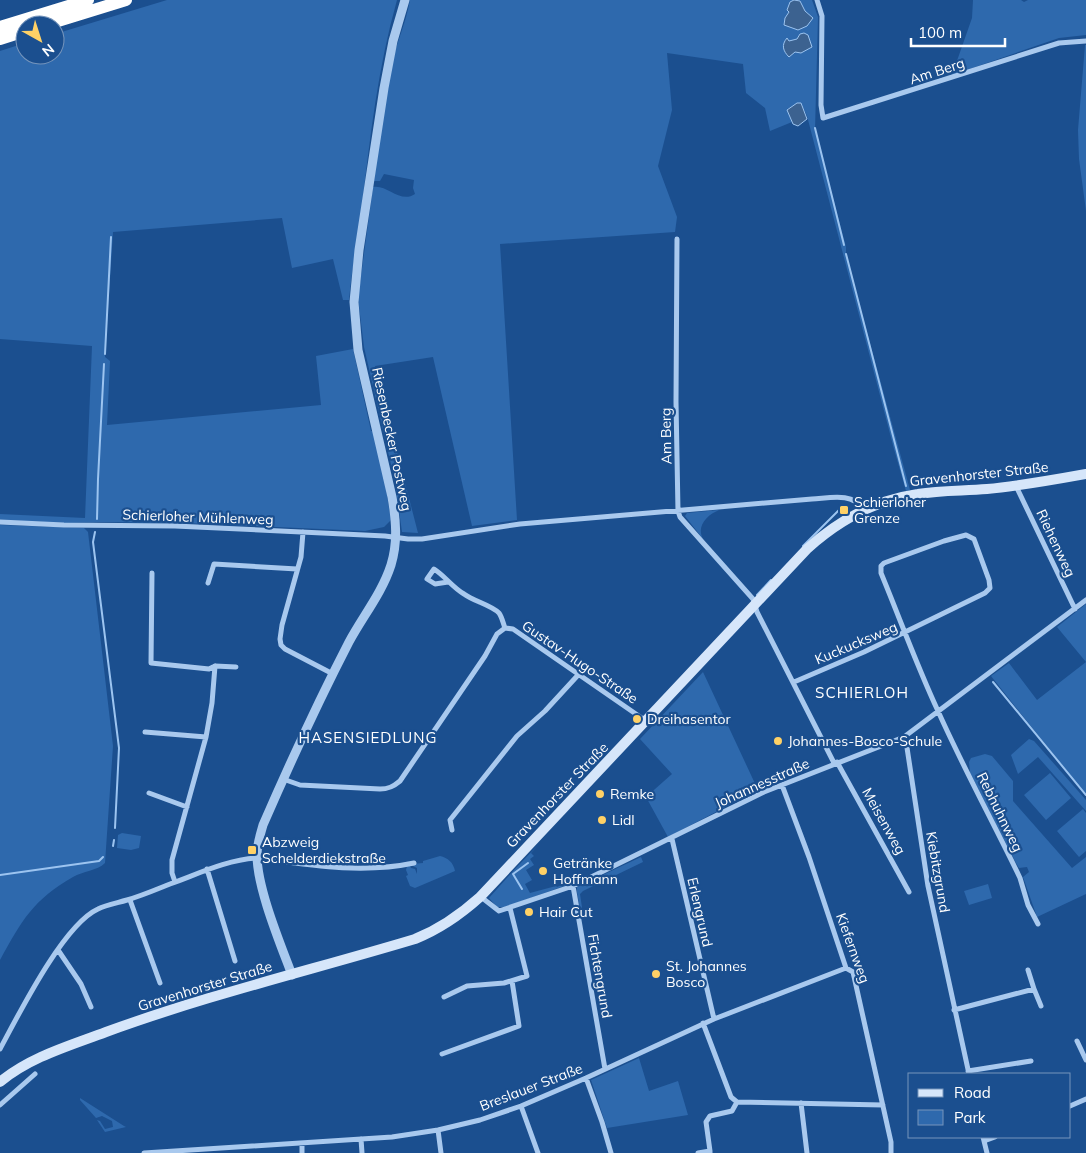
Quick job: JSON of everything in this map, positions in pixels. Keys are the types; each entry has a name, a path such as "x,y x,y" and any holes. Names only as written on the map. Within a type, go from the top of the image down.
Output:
{"highway":[{"path":"0,27 88,0"},
{"path":"65,19 126,0"},
{"path":"0,39 15,34"}],"main road":[{"name":"Gravenhorster Straße","path":"1,1079 36,1059 148,1016 415,939 444,925 480,897 754,606 819,539 848,517 883,502 917,494 1016,486 1086,474"}],"street":[{"name":"Riesenbecker Postweg","path":"292,975 264,893 257,858 263,825 334,674 382,586 391,564 396,538 396,520 392,497 358,350 354,302 359,250 384,88 405,0"},
{"name":"Am Berg","path":"816,0 822,16 821,105 823,118 1060,43 1086,40"},
{"name":"Am Berg","path":"678,239 676,402 678,511"},
{"name":"Riehenweg","path":"1016,486 1075,609"},
{"path":"396,538 422,539 520,524 848,497 859,504 863,510"},
{"path":"678,511 680,517 753,599 754,606"},
{"name":"Schierloher Mühlenweg","path":"0,522 64,525 174,526 396,538"},
{"path":"303,532 301,557 282,625 281,645 285,649 334,674"},
{"path":"966,535 971,536 974,539 990,588 985,593 905,631 881,572 881,566 884,563 944,541 966,535"},
{"path":"208,583 214,564 298,569"},
{"path":"152,572 151,663 209,669 216,666 236,667"},
{"path":"448,582 471,599 497,612 501,617 504,628"},
{"name":"Johannesstraße","path":"480,897 496,911 573,886 672,839 741,803 904,737 1086,600"},
{"name":"Meisenweg","path":"754,606 836,763 909,892"},
{"name":"Gustav-Hugo-Straße","path":"283,779 300,785 380,789 388,789 400,782 498,634 504,628 512,629 646,722"},
{"name":"Kuckucksweg","path":"794,682 864,652 905,631 938,711"},
{"path":"175,882 172,872 172,860 206,737 216,666"},
{"path":"452,830 450,820 517,736 546,711 579,674"},
{"name":"Rebhuhnweg","path":"938,711 1018,874 1028,905 1038,924"},
{"path":"146,732 206,737"},
{"name":"Kiebitzgrund","path":"904,737 928,886 969,1073 1031,1061"},
{"name":"Kiefernweg","path":"782,785 809,857 846,968 853,972 892,1153"},
{"path":"149,793 187,807"},
{"name":"Erlengrund","path":"672,839 714,1019"},
{"path":"0,1049 28,998 58,950 77,925 98,909 130,900 207,869 248,858 357,869 381,868 414,863"},
{"path":"207,869 235,960"},
{"name":"Fichtengrund","path":"573,886 605,1069"},
{"path":"130,900 160,983"},
{"path":"444,997 467,986 504,983 527,976 510,908"},
{"path":"58,950 81,984 92,1007"},
{"name":"Breslauer Straße","path":"144,1153 392,1137 438,1130 480,1120 520,1106 586,1078 704,1023 846,968"},
{"path":"1028,970 1041,1006"},
{"path":"442,1054 520,1026 512,981"},
{"path":"954,1010 1034,989"},
{"path":"704,1023 731,1097 737,1102 882,1105"},
{"path":"1077,1041 1086,1060"},
{"path":"0,1105 35,1074"},
{"path":"586,1078 602,1122 610,1153"},
{"path":"1071,1106 1086,1099"},
{"path":"698,1153 710,1152 707,1119 710,1116 732,1111 737,1102"},
{"path":"800,1104 807,1153"},
{"path":"520,1106 538,1153"},
{"path":"438,1130 441,1153"},
{"path":"361,1139 362,1153"},
{"path":"983,1139 987,1153"},
{"path":"302,1143 302,1153"}],"green space":[{"path":"167,0 397,0 390,25 375,102 349,300 343,300 333,259 292,268 282,218 113,232 105,357 110,361 107,425 321,405 316,356 353,349 371,431 374,431 385,482 391,520 384,527 365,531 185,523 66,523 0,520 0,514 85,518 92,346 0,339 0,51 15,46 15,65 65,65 65,31"},
{"path":"410,0 794,0 790,2 787,10 789,12 785,18 805,11 800,1 797,0 812,0 818,17 815,130 846,247 846,255 910,490 906,491 894,449 807,116 801,103 787,109 792,122 770,131 765,108 746,93 743,64 667,53 672,110 658,166 677,217 675,232 500,244 517,520 472,526 433,357 375,366 418,533 402,532 395,482 364,347 358,298 373,187 383,188 404,197 415,194 413,188 414,180 384,174 380,181 374,181 383,109 391,66"},
{"path":"973,0 1021,0 1024,2 1028,0 1086,0 1086,35 1059,38 952,75 972,18"},
{"path":"1085,45 1086,211 1079,159 1078,130"},
{"path":"719,510 710,515 702,525 701,534 703,539 685,516 687,513"},
{"path":"0,525 84,528 88,532 113,746 105,863 98,868 73,877 38,903 22,922 0,960"},
{"path":"1086,604 1086,662 1057,627"},
{"path":"1086,662 1085,794 991,676 1009,663 1037,700"},
{"path":"703,672 758,790 668,837 646,797 672,774 640,739"},
{"path":"1029,739 1034,741 1086,800 1086,811 1038,757 1018,774 1011,755"},
{"path":"985,754 992,756 1013,781 1013,801 1072,868 1086,857 1086,894 1037,917 1023,877 1029,872 1027,867 1019,868 970,773 969,762 971,758"},
{"path":"1050,773 1071,798 1046,820 1024,795"},
{"path":"1083,809 1086,813 1086,851 1079,857 1057,831"},
{"path":"122,833 141,836 139,848 131,850 117,848 118,835"},
{"path":"539,844 531,853 534,856 530,859 534,865 526,870 532,880 525,884 530,893 566,883 567,885 505,907 497,907 489,898"},
{"path":"440,856 450,861 455,871 415,888 410,886 406,876 408,875 407,866 415,869 417,874 417,868 412,864 423,863 423,861"},
{"path":"641,857 643,862 583,891 580,894 583,914 581,915 577,887"},
{"path":"988,884 992,898 969,905 964,891"},
{"path":"639,1058 649,1091 678,1081 688,1115 607,1128 591,1080"},
{"path":"80,1098 126,1127 105,1132 97,1120 100,1121 105,1129 113,1127 112,1121 102,1116 96,1118"}],"shaded area":[{"path":"794,0 800,1 805,11 813,18 807,26 798,30 784,25 785,18 789,12 787,10 790,2"},
{"path":"800,34 808,35 812,47 801,53 795,52 789,57 784,48 785,41 787,38 789,41 797,39"},
{"path":"797,103 801,103 807,119 798,126 793,124 787,110"}],"waterway":[{"path":"815,128 844,245"},
{"path":"105,354 111,237"},
{"path":"846,254 906,486"},
{"path":"97,519 104,364"},
{"path":"803,546 841,508"},
{"path":"95,532 93,542 119,748 115,828"},
{"path":"757,595 771,580"},
{"path":"993,682 1086,795"},
{"path":"113,846 114,840"},
{"path":"0,875 99,861 103,857"},
{"path":"522,889 513,874 528,863"}],"place":[{"name":"Schierloher Grenze","path":"844,510"},
{"name":"Dreihasentor","path":"637,719"},
{"name":"Johannes-Bosco-Schule","path":"778,741"},
{"name":"Remke","path":"600,794"},
{"name":"Lidl","path":"602,820"},
{"name":"Abzweig Schelderdiekstraße","path":"252,850"},
{"name":"Getränke Hoffmann","path":"543,871"},
{"name":"Hair Cut","path":"529,912"},
{"name":"St. Johannes Bosco","path":"656,974"}],"district":[{"name":"SCHIERLOH","path":"862,693"},
{"name":"HASENSIEDLUNG","path":"368,738"}]}
